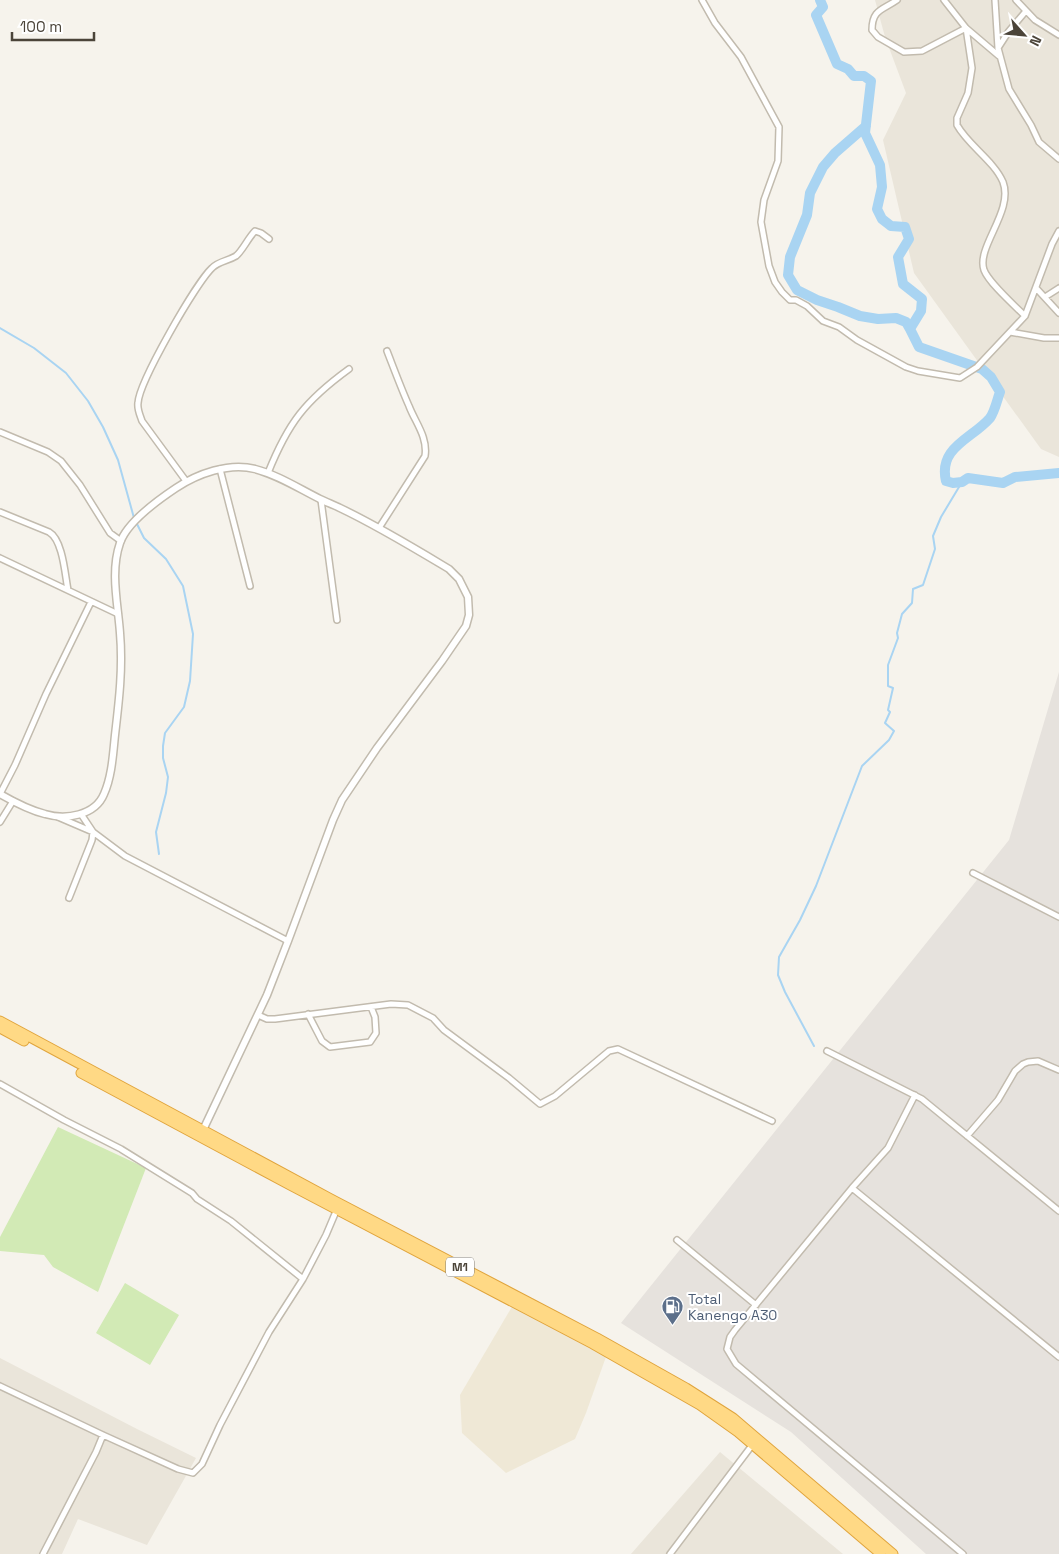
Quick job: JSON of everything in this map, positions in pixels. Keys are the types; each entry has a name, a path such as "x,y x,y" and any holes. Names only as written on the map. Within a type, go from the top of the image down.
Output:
{"highway":[{"name":"M1","path":"0,1021 644,1364 706,1400 733,1418 755,1441 881,1554"},
{"name":"M1","path":"0,1028 639,1370 714,1414 755,1441 893,1554"}],"street":[{"path":"702,0 715,22 741,57 779,126 778,161 764,200 761,222 769,266 775,282 790,300 796,300 807,306 823,321 839,326 857,340 906,366 918,371 960,378 977,367 1024,316 1052,244 1059,232"},
{"path":"897,0 874,15 872,30 878,37 904,52 922,50 966,28"},
{"path":"944,0 966,28 1000,57"},
{"path":"995,0 998,48 1013,98 1032,126 1039,142 1059,159"},
{"path":"1016,0 1041,25 1059,36"},
{"path":"998,48 1026,11"},
{"path":"966,28 972,68 968,93 957,118 956,125 994,170 1002,182 1004,190 1003,208 984,256 984,268 990,280 1024,316"},
{"path":"186,481 142,421 138,411 141,390 191,296 203,278 218,264 239,253 247,239 255,231 261,232 268,239"},
{"path":"1036,288 1059,313"},
{"path":"1045,297 1059,288"},
{"path":"1010,332 1044,338 1059,338"},
{"path":"379,528 408,484 425,456 426,451 422,433 409,408 387,351"},
{"path":"268,473 280,444 299,414 317,393 349,369"},
{"path":"0,432 48,452 61,461 80,485 110,533 120,541"},
{"path":"91,602 0,794 45,815 82,814 94,808 102,800 110,774 121,678 122,658 116,565 120,541 150,507 186,481 220,469 253,468 268,473 379,528 449,569 459,579 468,597 469,616 460,635 377,748 342,800 332,820 288,942 258,1015 203,1130"},
{"path":"220,469 250,586"},
{"path":"321,500 337,620"},
{"path":"0,512 49,532 55,537 68,590"},
{"path":"0,558 118,614"},
{"path":"0,822 13,801"},
{"path":"69,898 91,846 93,832 82,814"},
{"path":"56,816 93,832 125,856 288,942"},
{"path":"973,873 1059,917"},
{"path":"258,1015 268,1019 275,1019 402,1004 433,1018 444,1030 509,1078 540,1104 555,1096 609,1051 618,1049 772,1121"},
{"path":"308,1014 322,1041 330,1047 370,1042 374,1039 376,1033 375,1017 371,1007"},
{"path":"827,1051 915,1095 1059,1211"},
{"path":"967,1136 998,1100 1015,1071 1023,1064 1038,1061 1059,1070"},
{"path":"0,1084 121,1149 192,1193 197,1199 231,1221 303,1279"},
{"path":"915,1095 888,1148 852,1188 730,1337 727,1350 736,1364 963,1554"},
{"path":"852,1188 1059,1357"},
{"path":"0,1386 178,1469 193,1473 202,1464 220,1425 269,1332 303,1279 337,1209"},
{"path":"677,1240 756,1305"},
{"path":"43,1554 103,1435"},
{"path":"670,1554 755,1441"}],"shaded area":[{"path":"875,0 1059,0 1059,457 1041,449 914,273 883,140 906,93 885,37"},
{"path":"1059,672 1059,1554 926,1554 791,1432 621,1323 1009,840"},
{"path":"513,1305 607,1354 575,1439 506,1473 462,1433 460,1395"},
{"path":"0,1358 196,1458 147,1545 78,1519 62,1554 0,1554"},
{"path":"720,1452 843,1554 631,1554"}],"green space":[{"path":"58,1127 146,1168 98,1292 53,1267 44,1255 0,1251 0,1237"},
{"path":"125,1283 179,1315 150,1365 96,1333"}],"waterway":[{"path":"820,0 823,7 816,15 837,64 848,69 854,76 864,76 871,81 865,133 880,165 882,187 877,209 882,219 891,226 905,227 909,239 898,257 903,284 922,299 921,311 910,329 919,347 982,369 991,377 1000,392 990,418 958,445 947,460 945,469 946,481 953,483 962,482 968,478 1003,483 1015,477 1059,473"},
{"path":"866,126 835,153 823,167 810,193 807,215 790,257 788,275 797,290 817,300 860,316 878,319 896,318 906,322 910,329"},
{"path":"0,328 34,348 66,373 88,401 103,427 118,460 134,518"},
{"path":"814,1046 778,975 779,957 800,920 816,886 862,766 889,740 894,731 885,723 890,712 888,710 893,688 888,686 888,665 898,638 897,633 902,614 912,603 913,589 923,585 935,549 933,536 941,517 962,482"},
{"path":"137,524 144,538 166,559 183,586 193,634 190,681 184,707 165,733 163,758 168,777 156,832 159,854"}],"place":[{"name":"Total Kanengo A30","path":"672,1326"}]}
